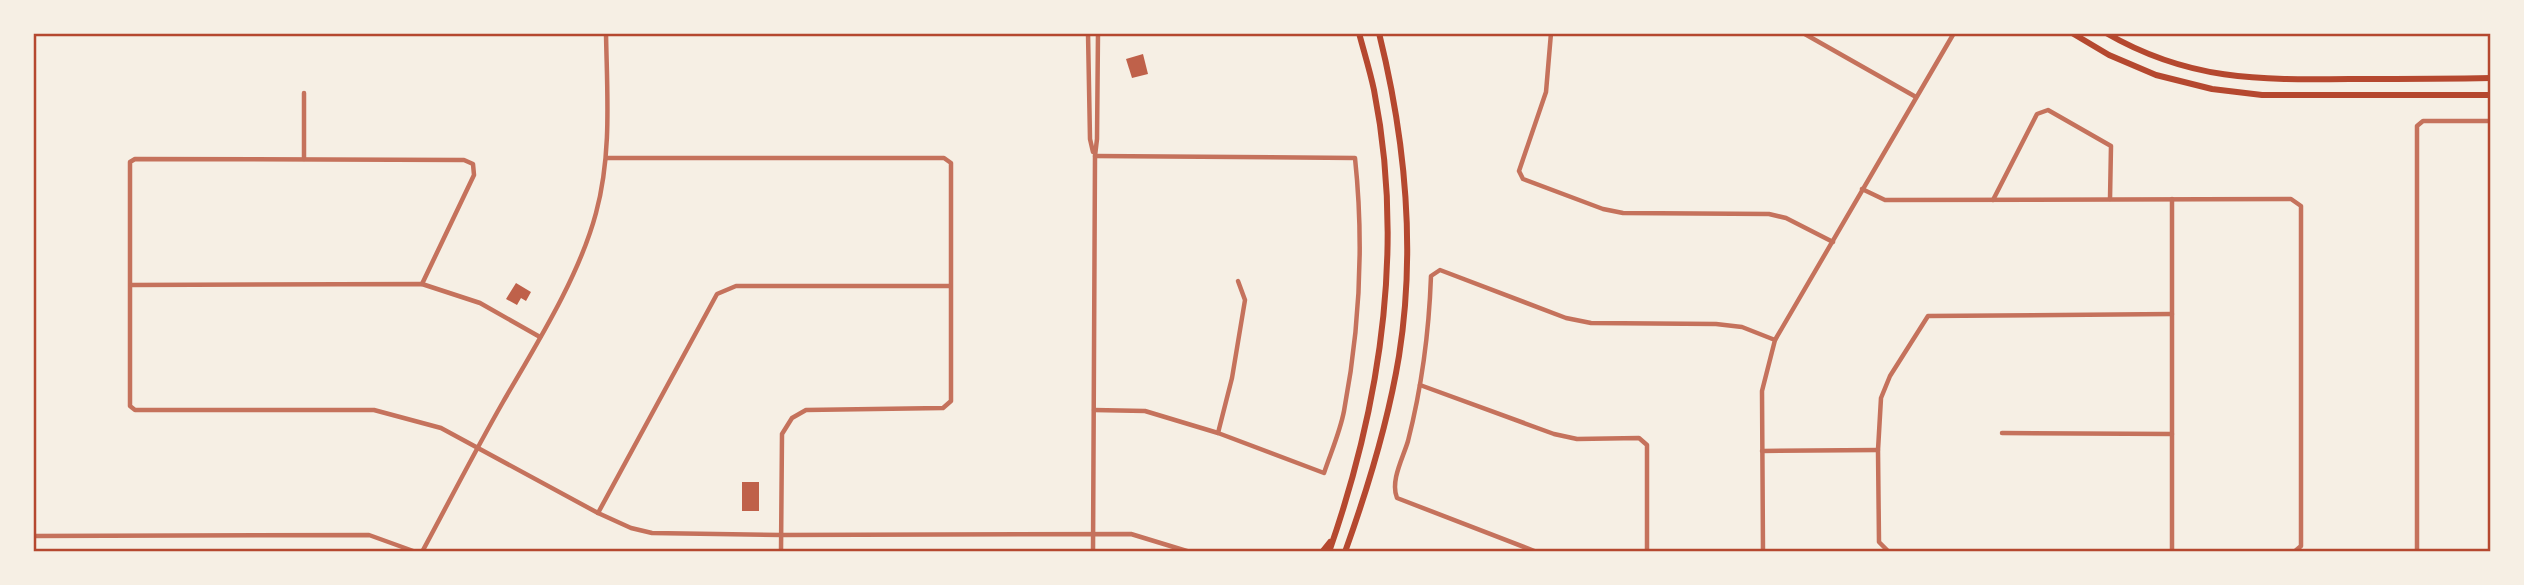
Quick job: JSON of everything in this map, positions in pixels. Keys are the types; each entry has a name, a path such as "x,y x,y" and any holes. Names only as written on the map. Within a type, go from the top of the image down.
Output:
{"main road":[{"path":"1329,552 1349,494 1373,398 1386,304 1389,224 1387,188 1374,89 1359,33"},
{"path":"1345,552 1365,495 1391,401 1405,303 1406,222 1402,157 1379,33"},
{"path":"2072,33 2109,55 2156,75 2211,89 2262,95 2491,95"},
{"path":"2106,33 2165,61 2206,72 2257,79 2491,78"},
{"path":"1322,552 1334,538"}],"street":[{"path":"422,552 584,251 596,212 607,158 606,33"},
{"path":"1088,33 1090,139 1095,156"},
{"path":"1093,552 1098,33"},
{"path":"1551,33 1548,83 1519,171 1523,179 1603,209 1623,213 1769,214 1786,218 1833,242"},
{"path":"1803,33 1916,97"},
{"path":"1763,552 1762,391 1775,340 1954,33"},
{"path":"304,93 304,159"},
{"path":"1993,200 2037,114 2048,110 2111,146 2110,199"},
{"path":"2417,552 2417,127 2423,121 2491,121"},
{"path":"1094,410 1145,411 1218,433 1324,472 1344,412 1361,283 1361,210 1355,158 1095,156"},
{"path":"607,158 944,158 951,163 951,401 943,408 806,410 792,418 782,434 781,552"},
{"path":"422,284 474,175 473,163 464,160 304,159 135,159 130,162 130,406 135,410 374,410 441,428 598,513 631,528 652,533 1131,534 1190,552"},
{"path":"1862,189 1885,200 2291,199 2301,206 2301,546 2294,552"},
{"path":"2172,199 2172,552"},
{"path":"1537,552 1397,498 1394,489 1420,386 1429,328 1431,276 1440,270 1566,318 1591,323 1716,324 1742,327 1775,340"},
{"path":"1218,433 1232,378 1245,300 1238,281"},
{"path":"131,285 422,284 480,303 540,337"},
{"path":"598,513 717,294 736,286 950,286"},
{"path":"1972,552 1888,551 1879,542 1878,450 1881,398 1890,376 1928,316 2172,314"},
{"path":"1420,386 1554,434 1577,439 1639,438 1647,445 1647,552"},
{"path":"2001,433 2172,434"},
{"path":"1762,451 1878,450"},
{"path":"33,536 369,535 416,552"}],"building":[{"path":"1143,54 1148,74 1132,78 1126,59"},
{"path":"516,283 531,292 526,301 521,298 517,305 506,299"},
{"path":"742,482 759,482 759,511 742,511"}]}
